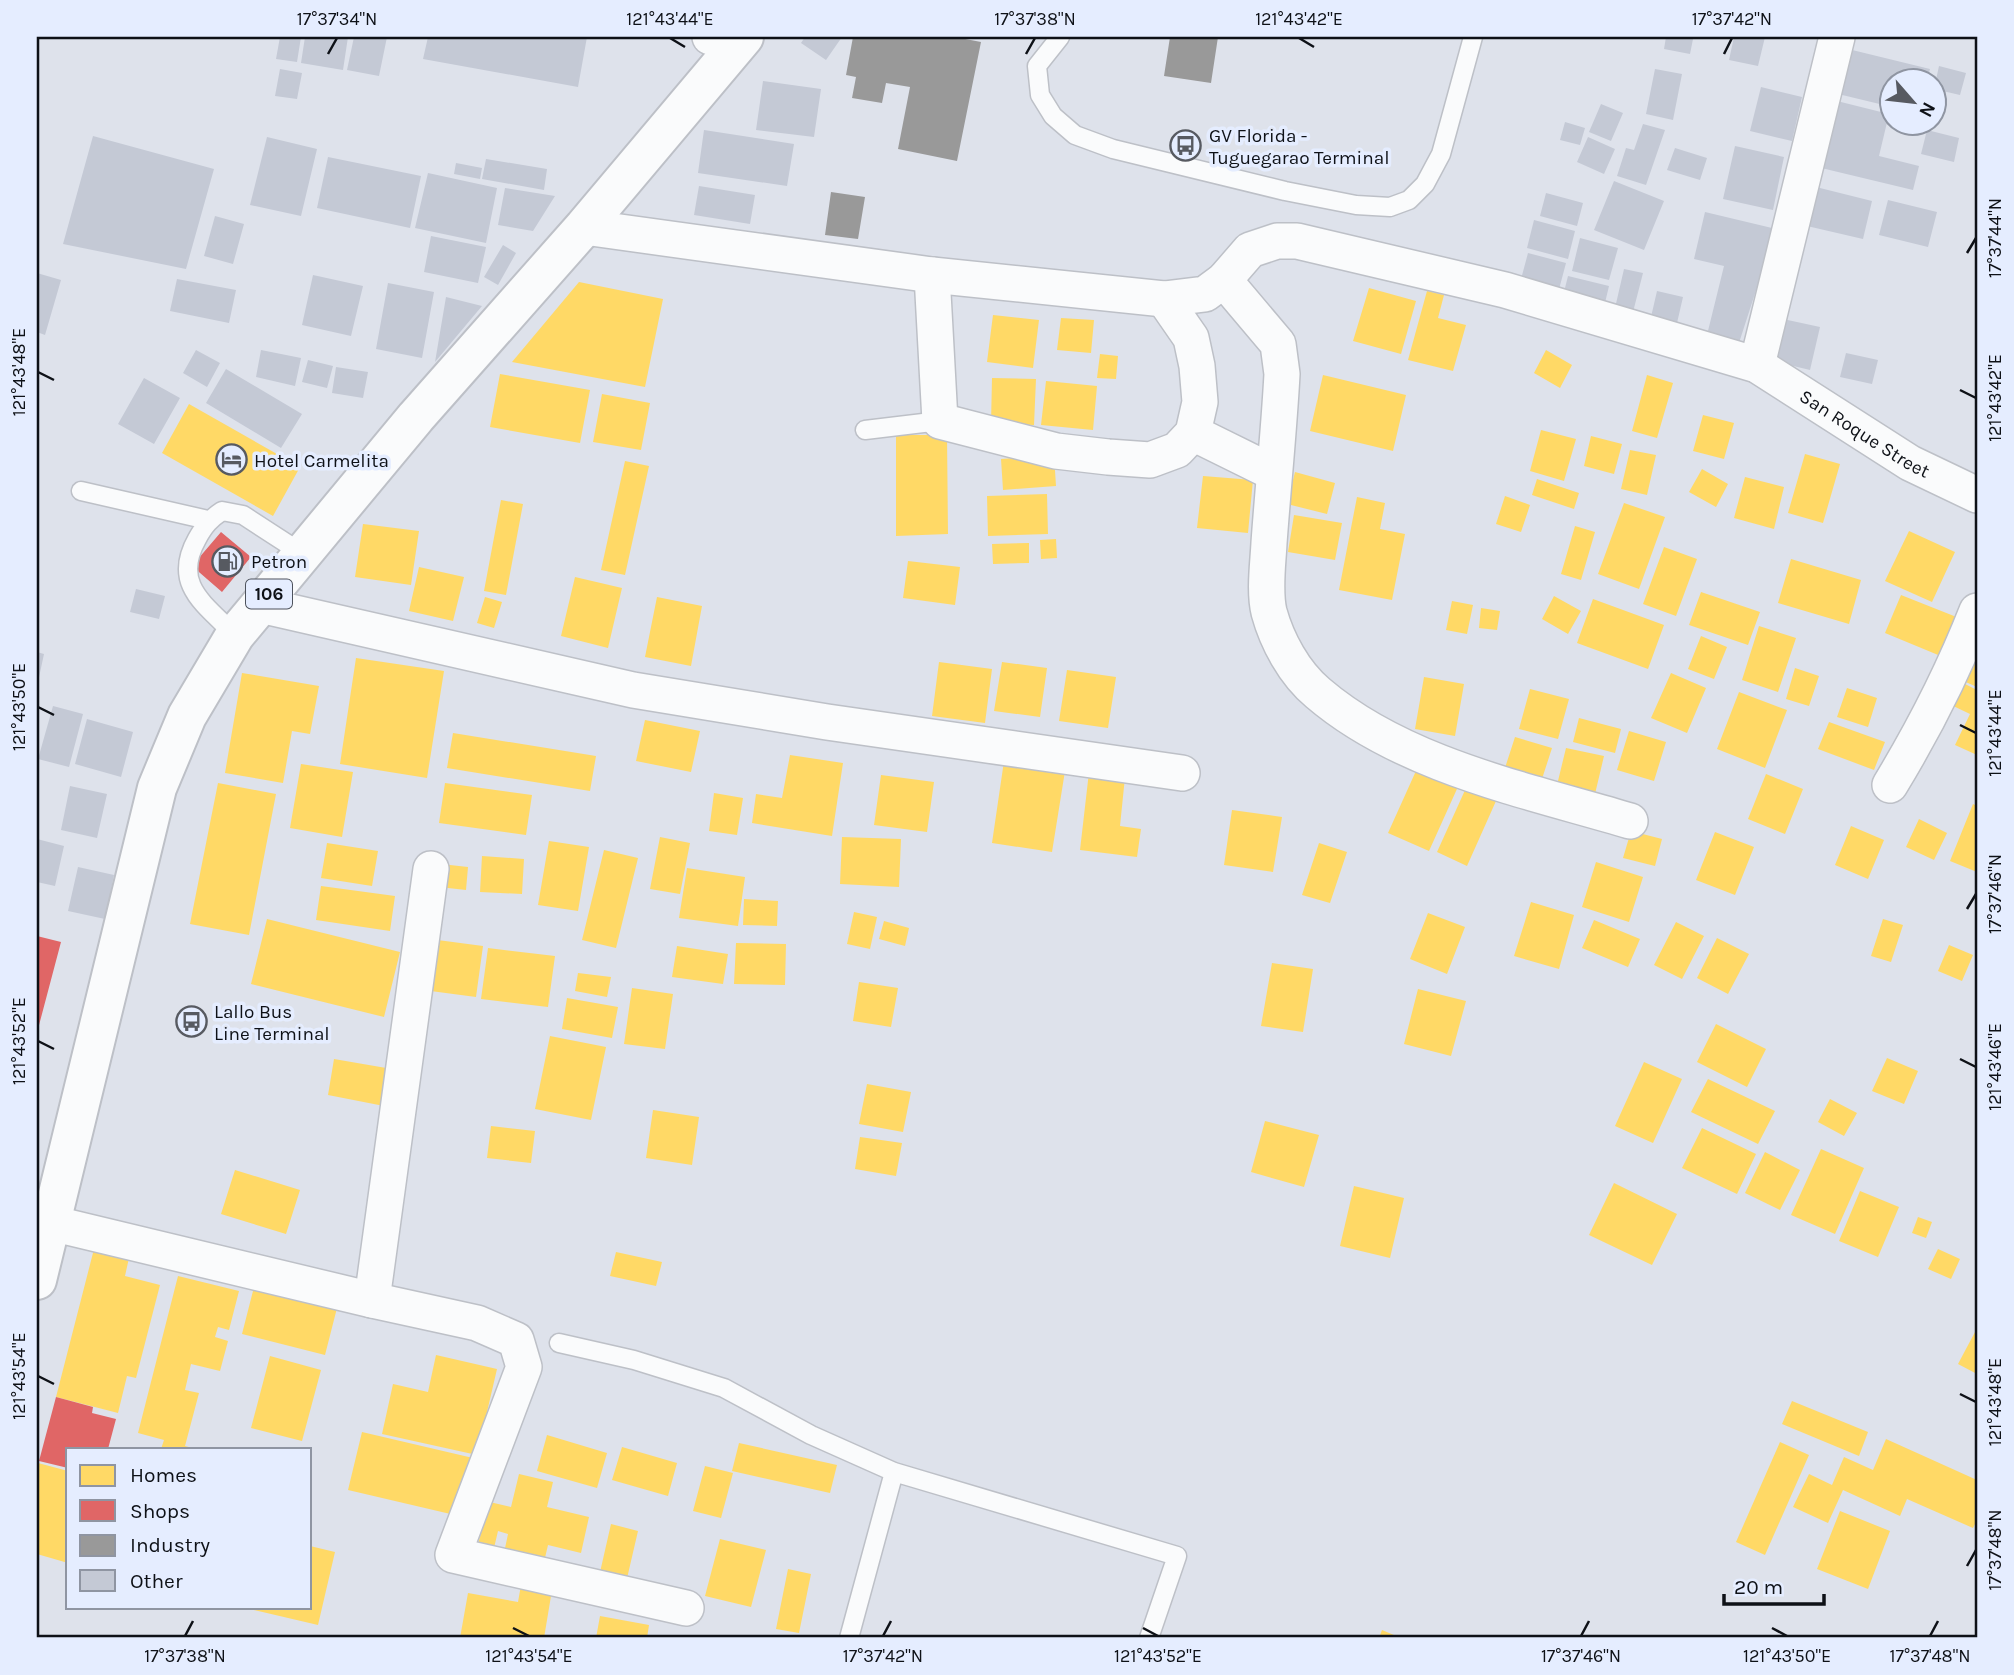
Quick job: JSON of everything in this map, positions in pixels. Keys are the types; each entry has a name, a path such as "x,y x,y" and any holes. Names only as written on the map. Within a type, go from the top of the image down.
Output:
{"highway":[{"name":"106","path":"37,1280 157,788 187,716 235,635 416,417 584,227 731,38"}],"street":[{"path":"1757,365 1837,37"},
{"path":"584,227 932,275 1164,299 1205,293 1224,280 1278,344 1282,374 1268,573 1269,611 1287,656 1316,692 1363,724 1411,750 1483,778 1630,821"},
{"name":"San Roque Street","path":"1224,280 1250,250 1277,241 1297,241 1506,290 1757,365 1910,463 1977,495"},
{"path":"932,275 940,421 1056,451 1150,460 1177,450 1193,433 1200,402 1198,366 1191,338 1164,299"},
{"path":"1193,433 1274,474"},
{"path":"260,605 633,690 827,722 1182,773"},
{"path":"1890,785 1925,728 1959,657 1977,611"},
{"path":"372,1300 431,869"},
{"path":"51,1223 477,1323 516,1340 524,1367 453,1555 686,1608"}],"lane":[{"path":"1060,37 1037,66 1040,95 1054,116 1075,135 1113,149 1285,191 1356,205 1390,207 1409,200 1425,184 1441,154 1473,37"},
{"path":"865,430 940,421"},
{"path":"81,491 208,520"},
{"path":"235,635 197,596 187,577 192,549 208,520 222,510 232,512 243,516 303,554"},
{"path":"559,1343 634,1360 724,1388 811,1435 894,1472 1177,1556 1149,1638"},
{"path":"849,1638 894,1472"}],"building: Homes":[{"path":"579,282 663,299 645,387 512,362"},
{"path":"1369,288 1416,301 1401,354 1353,341"},
{"path":"1427,291 1444,295 1438,318 1466,325 1453,371 1408,360"},
{"path":"993,315 1039,320 1033,368 987,362"},
{"path":"1061,318 1094,320 1091,353 1057,350"},
{"path":"1546,350 1572,365 1560,388 1534,373"},
{"path":"1100,354 1118,356 1116,379 1097,378"},
{"path":"500,374 590,390 580,443 490,427"},
{"path":"1323,375 1406,395 1393,451 1310,431"},
{"path":"1647,375 1673,383 1657,438 1632,431"},
{"path":"992,378 1036,379 1034,425 991,424"},
{"path":"1046,381 1097,386 1093,430 1041,425"},
{"path":"602,394 650,403 641,450 593,442"},
{"name":"Hotel Carmelita","path":"189,404 300,467 273,516 162,453"},
{"path":"1703,415 1734,423 1724,459 1693,451"},
{"path":"1541,430 1576,439 1564,481 1530,471"},
{"path":"896,435 947,435 948,534 896,536"},
{"path":"1591,436 1622,444 1614,474 1584,466"},
{"path":"1630,450 1656,455 1647,495 1621,489"},
{"path":"1805,454 1840,464 1823,523 1788,513"},
{"path":"1054,455 1056,486 1003,490 1001,459"},
{"path":"625,461 649,466 625,575 601,570"},
{"path":"1702,469 1728,484 1716,507 1689,492"},
{"path":"1295,472 1335,483 1327,514 1287,504"},
{"path":"1203,476 1253,480 1248,533 1197,528"},
{"path":"1745,477 1784,487 1774,529 1734,518"},
{"path":"1537,479 1579,493 1574,509 1532,495"},
{"path":"1047,494 1048,534 988,536 987,496"},
{"path":"1505,496 1530,505 1521,532 1496,524"},
{"path":"1357,497 1385,503 1380,529 1405,534 1392,600 1339,590"},
{"path":"501,500 523,504 506,595 484,591"},
{"path":"1624,503 1665,517 1639,589 1598,574"},
{"path":"1294,515 1342,523 1335,560 1288,552"},
{"path":"363,524 419,531 411,585 355,577"},
{"path":"1575,526 1595,532 1581,580 1561,574"},
{"path":"1909,531 1955,552 1932,602 1885,581"},
{"path":"1056,539 1057,558 1041,559 1040,540"},
{"path":"1029,543 1029,563 993,564 992,544"},
{"path":"1664,547 1697,559 1676,616 1643,604"},
{"path":"1791,559 1861,580 1849,624 1778,603"},
{"path":"908,561 960,567 955,605 903,598"},
{"path":"419,567 464,577 453,621 409,611"},
{"path":"575,577 622,588 608,648 561,636"},
{"path":"1701,592 1760,612 1748,645 1689,625"},
{"path":"1901,595 1959,618 1943,657 1885,633"},
{"path":"1554,596 1581,611 1568,634 1542,619"},
{"path":"485,597 502,602 494,628 477,623"},
{"path":"657,597 702,606 691,666 645,657"},
{"path":"1593,599 1664,625 1648,669 1577,643"},
{"path":"1452,601 1473,605 1467,634 1446,630"},
{"path":"1481,608 1500,611 1497,630 1479,628"},
{"path":"1759,626 1796,638 1778,692 1742,680"},
{"path":"1701,636 1727,647 1714,679 1688,669"},
{"path":"1977,639 1977,687 1959,679"},
{"path":"356,658 444,671 427,778 340,764"},
{"path":"939,662 992,669 985,723 932,716"},
{"path":"1002,662 1047,668 1040,717 994,711"},
{"path":"1795,668 1819,676 1809,706 1786,699"},
{"path":"1067,670 1116,677 1108,728 1059,721"},
{"path":"242,673 319,686 310,734 292,731 283,783 225,773"},
{"path":"1671,673 1706,688 1687,733 1651,718"},
{"path":"1424,677 1464,684 1455,736 1415,729"},
{"path":"1957,680 1977,690 1977,755 1955,745 1970,714 1947,703"},
{"path":"1847,688 1877,698 1868,727 1837,717"},
{"path":"1530,689 1569,699 1558,739 1519,729"},
{"path":"1739,692 1787,710 1765,768 1717,749"},
{"path":"1579,718 1621,729 1615,753 1573,742"},
{"path":"645,720 700,731 691,772 636,761"},
{"path":"1829,722 1885,742 1874,770 1818,749"},
{"path":"1629,731 1666,742 1654,781 1617,770"},
{"path":"453,733 596,756 590,791 447,768"},
{"path":"1515,737 1552,748 1541,782 1504,771"},
{"path":"1566,748 1604,756 1595,794 1557,785"},
{"path":"790,755 843,763 832,836 752,823 756,794 782,798"},
{"path":"1004,761 1065,771 1052,852 992,843"},
{"path":"1420,762 1461,780 1429,851 1388,833"},
{"path":"301,764 353,772 342,837 290,828"},
{"path":"1089,772 1125,777 1120,826 1141,829 1137,857 1080,850"},
{"path":"1766,774 1803,789 1785,834 1748,819"},
{"path":"881,775 934,782 927,832 874,825"},
{"path":"218,783 276,794 249,935 190,924"},
{"path":"445,783 532,795 526,835 439,823"},
{"path":"1466,788 1496,801 1467,866 1437,852"},
{"path":"714,793 743,798 737,835 709,831"},
{"path":"1977,799 1977,872 1950,861"},
{"path":"1232,810 1282,817 1273,872 1224,865"},
{"path":"1919,819 1947,833 1934,860 1906,847"},
{"path":"1851,826 1884,840 1868,879 1835,865"},
{"path":"1631,831 1662,839 1655,866 1623,858"},
{"path":"1715,832 1754,847 1735,895 1696,880"},
{"path":"660,837 690,843 680,894 650,889"},
{"path":"842,837 901,839 899,887 840,884"},
{"path":"549,841 589,847 578,911 538,905"},
{"path":"327,843 378,851 372,886 321,878"},
{"path":"1319,843 1347,852 1330,903 1302,895"},
{"path":"604,850 638,858 616,948 582,940"},
{"path":"482,856 524,859 522,894 480,892"},
{"path":"1596,862 1643,877 1629,922 1582,907"},
{"path":"441,864 468,867 466,890 439,887"},
{"path":"687,868 745,877 738,926 679,918"},
{"path":"321,886 395,896 390,931 316,920"},
{"path":"744,899 778,901 777,926 743,925"},
{"path":"1531,902 1574,915 1559,969 1514,956"},
{"path":"854,912 877,917 870,949 847,944"},
{"path":"1428,913 1465,927 1447,974 1410,959"},
{"path":"267,919 400,952 384,1017 251,984"},
{"path":"1883,919 1903,925 1891,962 1871,956"},
{"path":"1594,920 1640,939 1628,967 1582,948"},
{"path":"884,921 909,928 905,946 879,939"},
{"path":"1676,922 1704,936 1682,979 1654,965"},
{"path":"1717,938 1749,954 1728,994 1697,978"},
{"path":"430,939 483,946 476,997 423,990"},
{"path":"736,943 786,944 785,985 734,984"},
{"path":"1949,945 1973,955 1962,981 1938,971"},
{"path":"677,946 728,954 723,984 672,977"},
{"path":"488,948 555,956 548,1007 481,999"},
{"path":"1272,963 1313,969 1303,1032 1261,1026"},
{"path":"578,973 611,977 607,997 575,991"},
{"path":"859,982 898,988 891,1027 853,1021"},
{"path":"632,988 673,994 665,1049 624,1044"},
{"path":"1418,989 1466,1001 1451,1056 1404,1044"},
{"path":"567,998 618,1007 612,1038 562,1029"},
{"path":"1716,1024 1766,1049 1747,1087 1697,1062"},
{"path":"550,1036 606,1047 591,1120 535,1109"},
{"path":"1887,1058 1918,1071 1904,1104 1872,1091"},
{"path":"334,1059 392,1069 384,1106 328,1095"},
{"path":"1644,1062 1682,1079 1653,1143 1615,1126"},
{"path":"1708,1079 1775,1111 1758,1144 1691,1112"},
{"path":"867,1084 911,1092 903,1132 859,1124"},
{"path":"1830,1099 1857,1113 1844,1136 1818,1122"},
{"path":"653,1110 699,1117 692,1165 646,1158"},
{"path":"1265,1121 1319,1135 1304,1187 1251,1172"},
{"path":"491,1126 535,1131 531,1163 487,1158"},
{"path":"1702,1128 1756,1154 1737,1194 1682,1168"},
{"path":"860,1137 902,1143 896,1176 855,1169"},
{"path":"1821,1149 1864,1168 1835,1234 1791,1215"},
{"path":"1765,1152 1800,1170 1780,1210 1745,1193"},
{"path":"235,1170 300,1190 286,1234 221,1214"},
{"path":"1614,1183 1677,1214 1652,1265 1589,1235"},
{"path":"1354,1186 1404,1198 1390,1258 1340,1246"},
{"path":"1860,1191 1899,1207 1878,1257 1839,1241"},
{"path":"1918,1217 1932,1222 1926,1238 1912,1233"},
{"path":"94,1249 129,1258 125,1276 160,1285 136,1378 127,1376 118,1413 56,1397"},
{"path":"1938,1249 1960,1259 1951,1279 1928,1269"},
{"path":"616,1252 662,1262 656,1286 610,1276"},
{"path":"178,1276 239,1291 229,1330 218,1327 215,1337 228,1341 220,1371 191,1364 185,1390 199,1393 185,1446 192,1448 161,1448 164,1440 138,1433"},
{"path":"254,1287 337,1308 325,1355 242,1334"},
{"path":"1975,1332 1977,1333 1977,1374 1958,1364"},
{"path":"436,1355 497,1369 477,1455 382,1434 393,1384 428,1392"},
{"path":"270,1356 321,1370 302,1441 251,1428"},
{"path":"1792,1401 1868,1432 1859,1456 1782,1424"},
{"path":"362,1432 473,1458 459,1516 348,1490"},
{"path":"547,1435 607,1453 597,1488 537,1471"},
{"path":"1886,1439 1977,1480 1977,1520 1973,1528 1907,1499 1900,1516 1843,1490 1828,1523 1793,1507 1809,1474 1832,1485 1844,1457 1873,1470"},
{"path":"1780,1442 1809,1455 1765,1555 1736,1542"},
{"path":"739,1443 837,1465 830,1493 732,1471"},
{"path":"622,1447 677,1463 668,1496 612,1480"},
{"path":"38,1463 66,1470 66,1562 37,1554"},
{"path":"705,1466 733,1473 721,1518 693,1511"},
{"path":"519,1474 553,1482 547,1507 589,1517 581,1553 548,1545 544,1562 504,1553 508,1534 498,1531 494,1548 478,1545 481,1532 473,1531 481,1500 511,1507"},
{"path":"1840,1511 1890,1531 1868,1589 1817,1569"},
{"path":"611,1524 638,1531 625,1587 598,1581"},
{"path":"720,1539 766,1550 751,1607 705,1596"},
{"path":"312,1546 335,1552 318,1625 245,1608 312,1608"},
{"path":"788,1569 811,1574 799,1633 776,1629"},
{"path":"521,1585 552,1590 544,1638 460,1638 468,1593 518,1602"},
{"path":"600,1616 649,1625 647,1638 596,1638"},
{"path":"1382,1630 1401,1638 1379,1638"}],"building: Shops":[{"path":"221,532 251,557 222,592 192,566"},
{"path":"37,936 61,942 38,1029 37,1029"},
{"path":"56,1397 93,1407 92,1413 116,1419 108,1448 66,1448 66,1468 39,1461"}],"building: Industry":[{"path":"853,37 955,37 981,42 957,161 898,149 910,87 886,83 882,103 852,98 856,77 846,75"},
{"path":"1170,37 1218,37 1211,83 1164,76"},
{"path":"831,192 865,197 858,239 825,235"}],"building: Other":[{"path":"280,37 301,37 297,62 276,59"},
{"path":"305,37 348,37 343,70 301,63"},
{"path":"354,37 387,37 379,76 347,70"},
{"path":"428,37 587,37 578,87 423,59"},
{"path":"805,37 842,37 826,60 801,43"},
{"path":"1666,37 1693,39 1690,54 1664,49"},
{"path":"1734,37 1765,37 1758,66 1729,60"},
{"path":"1844,48 1918,66 1878,66 1878,104 1834,93"},
{"path":"1948,68 1966,73 1960,95 1948,92"},
{"path":"280,69 302,73 297,99 275,96"},
{"path":"1655,69 1682,74 1673,120 1646,114"},
{"path":"763,81 821,89 814,137 756,130"},
{"path":"1761,87 1802,97 1792,141 1750,131"},
{"path":"1829,99 1878,111 1878,136 1884,136 1879,156 1919,166 1913,190 1813,166"},
{"path":"1601,104 1623,113 1611,141 1589,132"},
{"path":"1565,122 1585,128 1580,145 1560,140"},
{"path":"1643,124 1665,130 1646,185 1617,176 1626,148 1634,150"},
{"path":"704,130 794,144 787,186 698,173"},
{"path":"93,136 214,169 186,269 63,244"},
{"path":"1926,136 1959,138 1954,162 1921,154"},
{"path":"267,137 317,149 301,216 250,205"},
{"path":"1588,137 1615,149 1604,174 1577,162"},
{"path":"1735,146 1784,157 1773,210 1723,199"},
{"path":"1675,148 1707,158 1700,180 1667,170"},
{"path":"328,157 421,176 410,228 317,208"},
{"path":"486,159 547,169 544,190 482,179"},
{"path":"456,163 482,168 480,179 454,174"},
{"path":"428,173 497,188 486,243 415,228"},
{"path":"1614,181 1664,201 1644,250 1594,230"},
{"path":"699,186 755,195 750,224 694,215"},
{"path":"1816,187 1872,201 1863,239 1807,226"},
{"path":"505,188 555,196 533,231 498,225"},
{"path":"1546,193 1583,203 1577,226 1540,216"},
{"path":"1888,200 1937,212 1928,247 1879,235"},
{"path":"1705,212 1772,228 1761,275 1737,349 1706,339 1724,266 1694,259"},
{"path":"215,216 244,224 233,264 204,256"},
{"path":"1534,220 1575,231 1568,259 1527,248"},
{"path":"431,236 486,247 478,283 424,272"},
{"path":"1580,238 1618,248 1609,280 1572,271"},
{"path":"503,245 516,253 498,285 484,277"},
{"path":"1528,253 1566,263 1558,293 1520,283"},
{"path":"1624,269 1643,273 1633,312 1615,308"},
{"path":"37,273 61,280 45,335 37,332"},
{"path":"313,275 363,286 351,336 302,325"},
{"path":"1568,276 1609,286 1604,307 1563,296"},
{"path":"177,279 236,290 229,323 170,311"},
{"path":"388,283 434,292 422,358 376,349"},
{"path":"1657,291 1683,297 1677,323 1651,317"},
{"path":"446,297 482,306 435,362"},
{"path":"1783,319 1820,327 1810,370 1773,361"},
{"path":"196,350 220,363 207,387 183,373"},
{"path":"261,350 301,358 295,386 256,377"},
{"path":"1846,353 1878,360 1872,384 1840,377"},
{"path":"308,360 333,366 327,388 302,382"},
{"path":"336,367 368,372 363,398 332,393"},
{"path":"226,369 302,414 281,448 206,403"},
{"path":"144,378 180,398 154,444 118,424"},
{"path":"136,589 165,596 159,619 130,612"},
{"path":"37,652 44,654 38,682 37,682"},
{"path":"53,706 83,714 69,767 38,759"},
{"path":"87,719 133,732 121,777 75,764"},
{"path":"70,786 107,794 97,838 61,830"},
{"path":"37,839 64,846 55,886 37,882"},
{"path":"78,867 114,875 105,919 68,911"}],"place":[{"name":"GV Florida - Tuguegarao Terminal","path":"1186,146"},
{"name":"Hotel Carmelita","path":"231,460"},
{"name":"Petron","path":"228,561"},
{"name":"Lallo Bus Line Terminal","path":"191,1022"}]}
